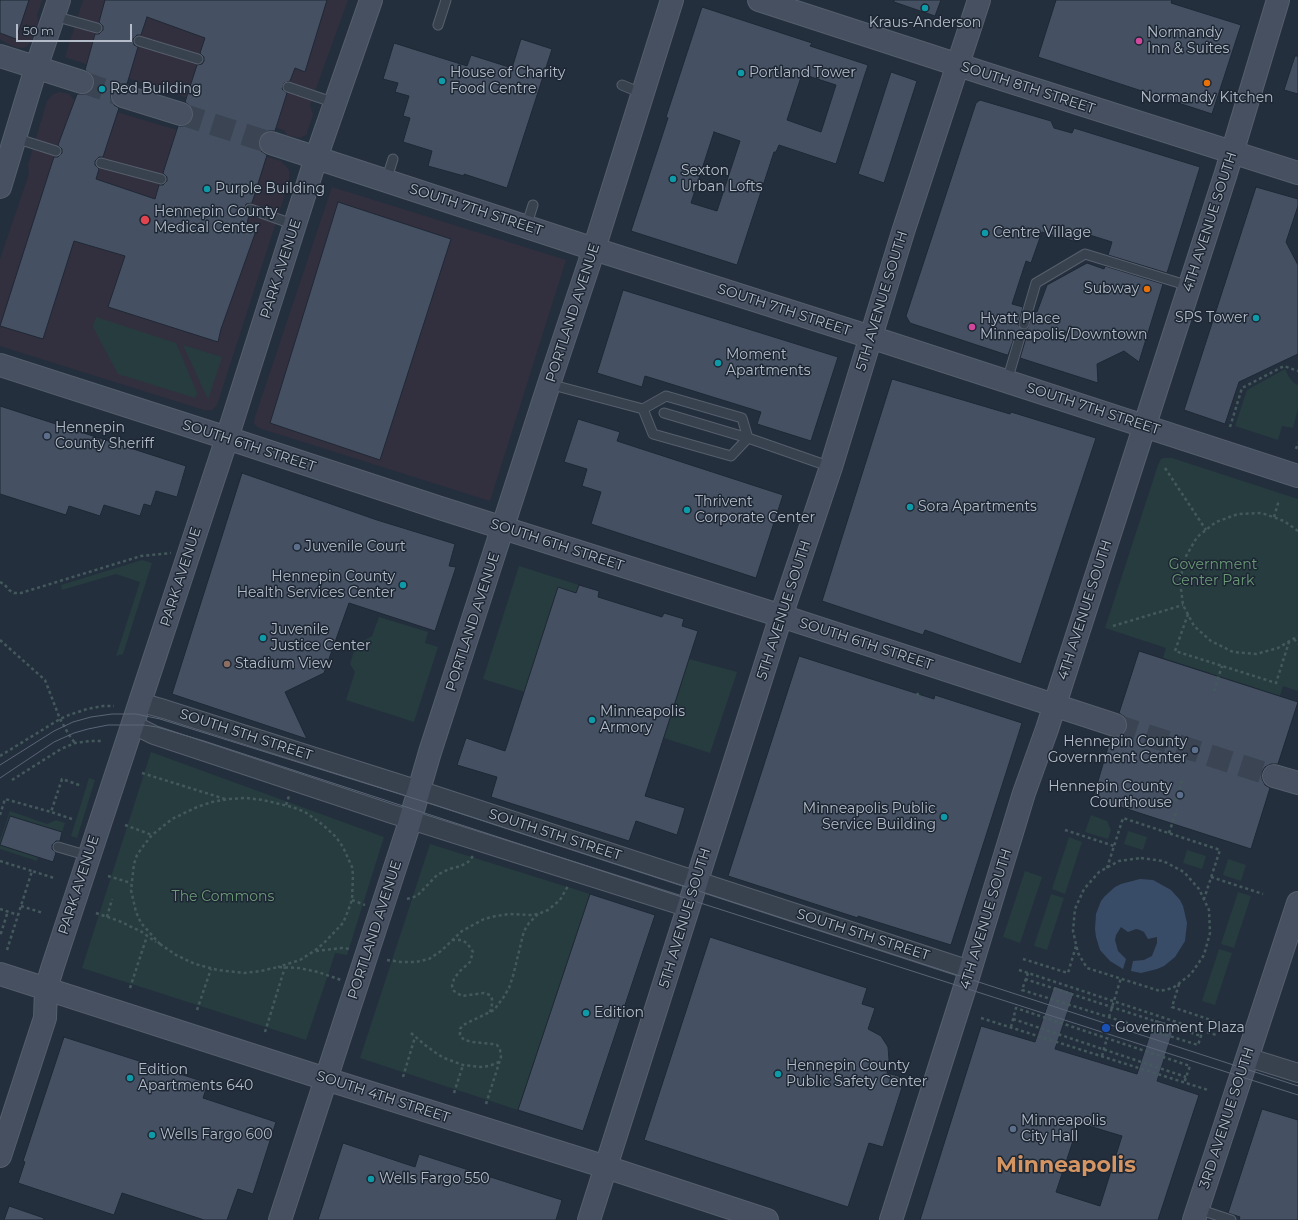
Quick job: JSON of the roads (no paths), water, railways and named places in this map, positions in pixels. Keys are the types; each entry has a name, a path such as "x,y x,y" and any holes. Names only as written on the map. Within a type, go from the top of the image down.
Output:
{"main road":[{"name":"PARK AVENUE","path":"0,1156 44,1018 46,989 52,967 227,438 316,158 371,0"},
{"name":"PORTLAND AVENUE","path":"280,1220 410,820 549,384 594,249 672,0"},
{"name":"SOUTH 8TH STREET","path":"759,0 1298,173"},
{"name":"5TH AVENUE SOUTH","path":"589,1220 781,616 831,467 903,232 979,0"},
{"name":"4TH AVENUE SOUTH","path":"891,1220 1024,793 1054,706 1232,153 1278,0"},
{"path":"0,187 36,68 57,8"},
{"path":"0,56 82,82"},
{"path":"123,96 181,114"},
{"name":"SOUTH 7TH STREET","path":"271,143 526,227 1144,425 1298,476"},
{"name":"SOUTH 6TH STREET","path":"0,365 1115,725"},
{"path":"1274,776 1298,783"},
{"name":"3RD AVENUE SOUTH","path":"1196,1214 1298,903"},
{"name":"SOUTH 4TH STREET","path":"0,974 326,1080 606,1167 767,1220"}],"street":[{"name":"SOUTH 5TH STREET","path":"139,702 419,790 970,970"},
{"name":"SOUTH 5TH STREET","path":"132,724 154,735 410,820 689,908"},
{"path":"1247,1057 1298,1073"}],"lane":[{"path":"438,25 446,0"},
{"path":"57,8 97,28"},
{"path":"140,41 198,59"},
{"path":"622,85 643,94"},
{"path":"288,87 336,103"},
{"path":"15,138 56,151"},
{"path":"386,181 393,158"},
{"path":"101,163 161,179"},
{"path":"526,227 533,205"},
{"path":"250,209 295,225"},
{"path":"1024,324 1036,283 1085,254 1189,286"},
{"path":"1007,381 1020,337"},
{"path":"549,384 643,410 666,396 742,418 748,438"},
{"path":"643,410 653,434 731,456 748,438"},
{"path":"664,413 748,438 831,467"},
{"path":"58,847 89,856"},
{"path":"1196,1214 1231,1220"}],"water":[{"path":"1140,879 1153,880 1171,890 1183,906 1187,923 1185,941 1175,957 1164,966 1141,973 1131,971 1133,961 1144,960 1152,956 1157,943 1157,937 1148,939 1144,932 1140,930 1136,929 1128,932 1121,927 1115,940 1118,951 1126,959 1123,969 1110,961 1100,950 1095,929 1096,914 1101,901 1105,896 1121,884"}],"tunnel":[{"path":"82,82 123,96"},
{"path":"181,114 271,143"},
{"path":"1115,725 1274,776"}],"tram line":[{"path":"0,765 54,731 73,722 91,717 112,714 136,714 160,719 438,806 1298,1086"},
{"path":"0,778 54,742 74,733 108,725 144,725 157,727 1298,1095"}],"place":[{"name":"Kraus-Anderson","path":"925,8"},
{"name":"Normandy Inn & Suites","path":"1139,41"},
{"name":"Portland Tower","path":"741,73"},
{"name":"House of Charity Food Centre","path":"442,81"},
{"name":"Normandy Kitchen","path":"1207,83"},
{"name":"Red Building","path":"102,89"},
{"name":"Sexton Urban Lofts","path":"673,179"},
{"name":"Purple Building","path":"207,189"},
{"name":"Hennepin County Medical Center","path":"145,220"},
{"name":"Centre Village","path":"985,233"},
{"name":"Subway","path":"1147,289"},
{"name":"SPS Tower","path":"1256,318"},
{"name":"Hyatt Place Minneapolis/Downtown","path":"972,327"},
{"name":"Moment Apartments","path":"718,363"},
{"name":"Hennepin County Sheriff","path":"47,436"},
{"name":"Sora Apartments","path":"910,507"},
{"name":"Thrivent Corporate Center","path":"687,510"},
{"name":"Juvenile Court","path":"297,547"},
{"name":"Hennepin County Health Services Center","path":"403,585"},
{"name":"Juvenile Justice Center","path":"263,638"},
{"name":"Stadium View","path":"227,664"},
{"name":"Minneapolis Armory","path":"592,720"},
{"name":"Hennepin County Government Center","path":"1195,750"},
{"name":"Hennepin County Courthouse","path":"1180,795"},
{"name":"Minneapolis Public Service Building","path":"944,817"},
{"name":"Edition","path":"586,1013"},
{"name":"Government Plaza","path":"1106,1028"},
{"name":"Hennepin County Public Safety Center","path":"778,1074"},
{"name":"Edition Apartments 640","path":"130,1078"},
{"name":"Minneapolis City Hall","path":"1013,1129"},
{"name":"Wells Fargo 600","path":"152,1135"},
{"name":"Wells Fargo 550","path":"371,1179"}],"district":[{"name":"Minneapolis","path":"1066,1166"}],"park label":[{"name":"Government Center Park","path":"1213,574"},
{"name":"The Commons","path":"223,897"}]}
